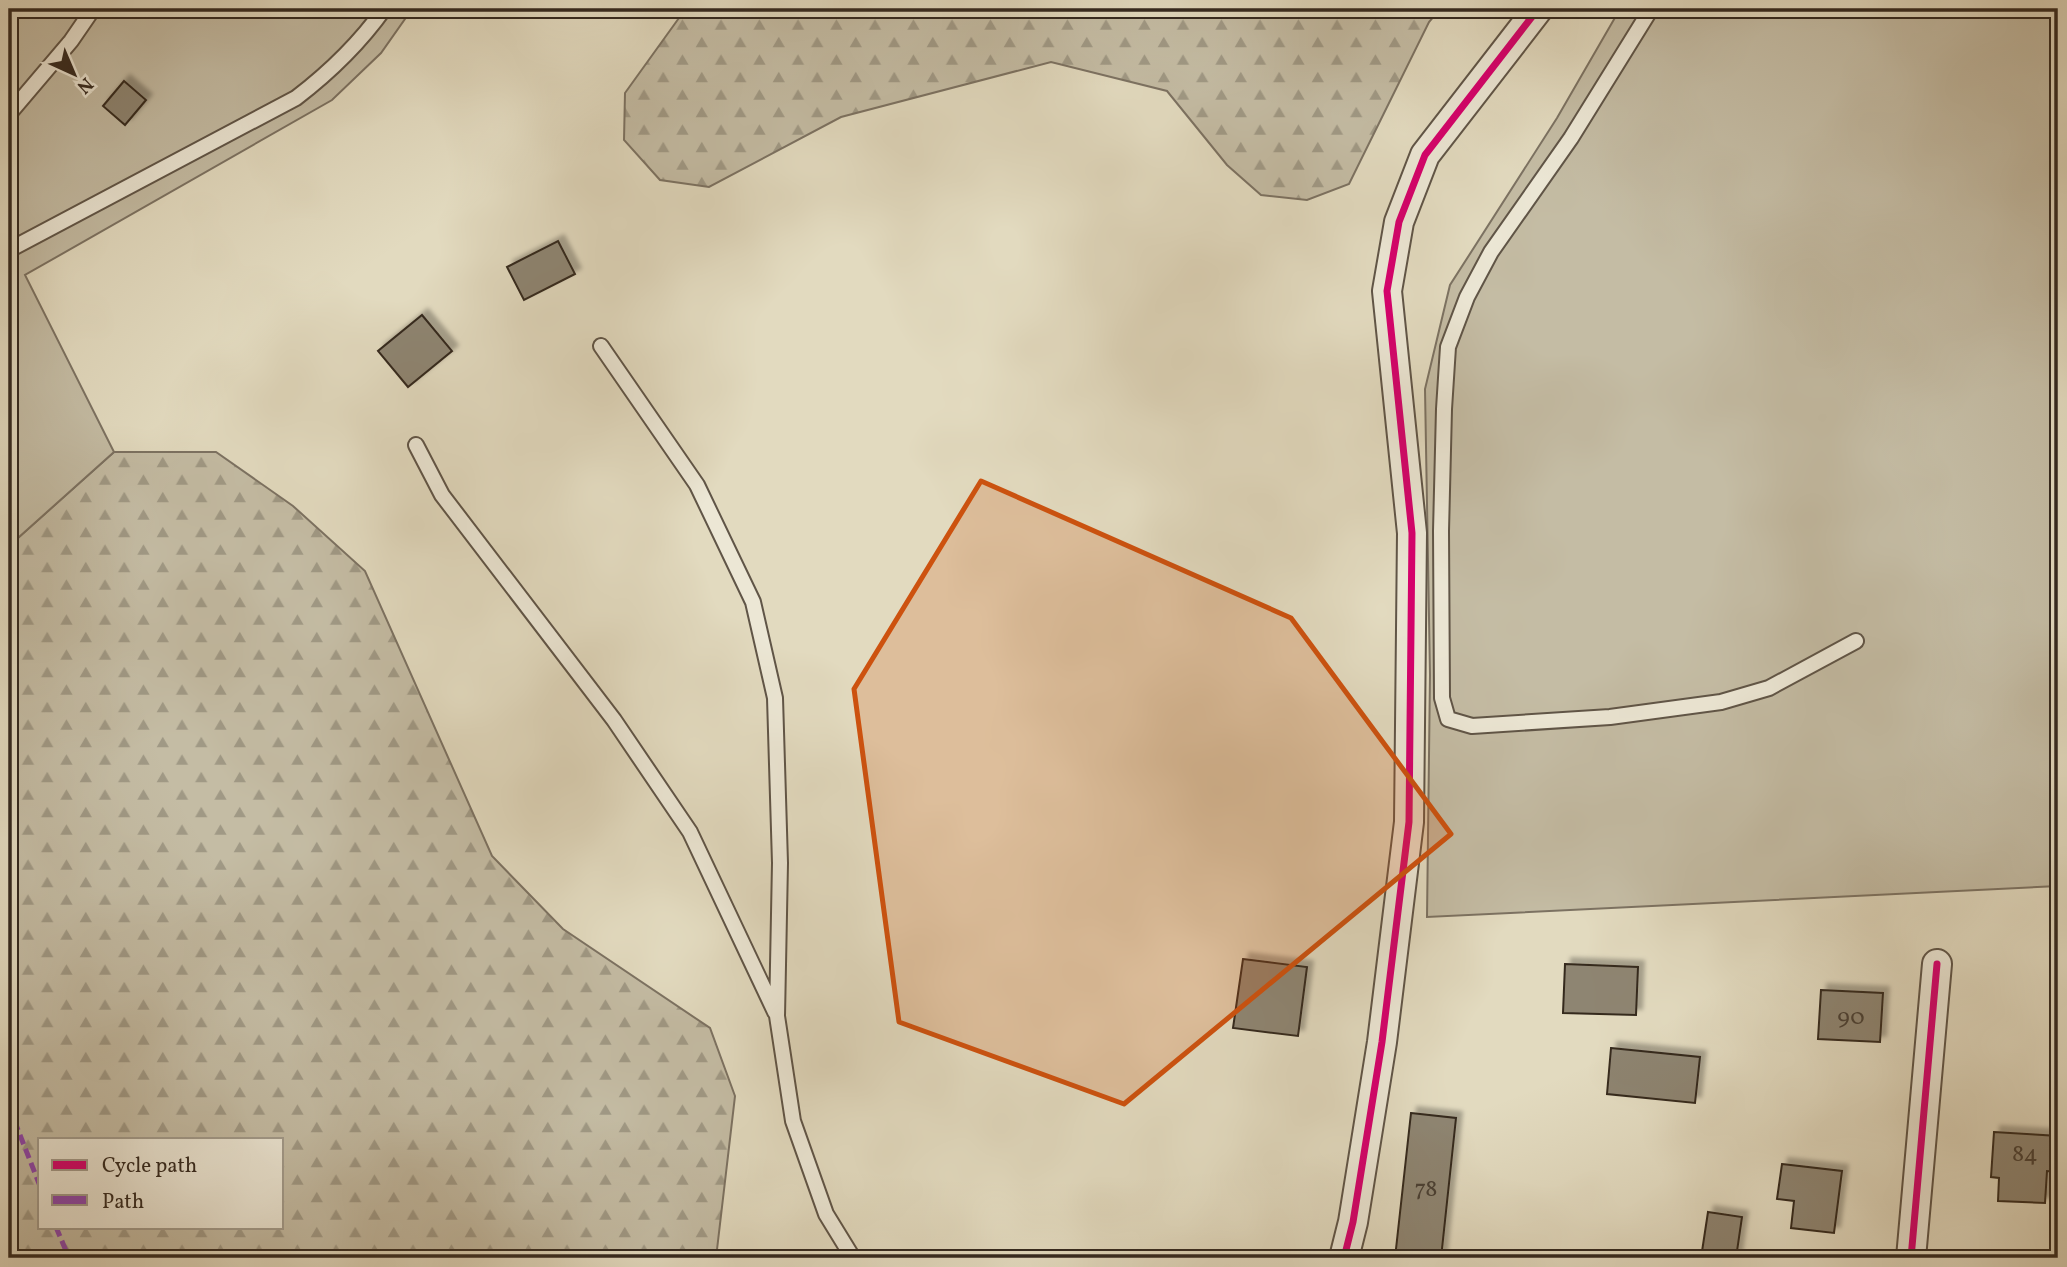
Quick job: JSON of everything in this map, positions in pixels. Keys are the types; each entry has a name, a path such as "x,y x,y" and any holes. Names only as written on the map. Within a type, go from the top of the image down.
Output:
{"street":[{"path":"1344,1258 1353,1223 1382,1042 1409,822 1412,533 1387,291 1399,222 1425,155 1538,9"},
{"path":"1911,1258 1937,964"}],"lane":[{"path":"9,114 71,40 93,9"},
{"path":"9,250 296,98 332,70 384,9"},
{"path":"1651,9 1571,138 1491,252 1467,298 1448,348 1441,545 1442,698 1448,719 1472,726 1610,718 1721,702 1769,688 1856,641"},
{"path":"601,346 697,485 753,602 775,698 780,863 777,1016 793,1121 827,1214 853,1258"},
{"path":"416,445 442,495 614,720 690,832 777,1016"}],"highlighted area":[{"path":"981,481 1291,618 1451,834 1124,1104 899,1022 854,689"}],"green space":[{"path":"9,9 412,9 381,53 332,100 25,275 114,452 9,546"},
{"path":"688,9 1440,9 1429,22 1349,184 1307,200 1261,195 1227,165 1167,91 1051,62 841,117 709,187 660,180 624,140 625,93"},
{"path":"1620,9 2058,9 2058,886 1427,917 1430,675 1425,389 1450,285 1557,118"},
{"path":"114,452 216,452 293,506 365,571 492,856 563,929 710,1028 735,1096 716,1258 9,1258 9,546"}],"building":[{"path":"124,81 146,100 125,125 103,106"},
{"path":"558,241 575,274 524,300 507,267"},
{"path":"422,315 452,351 408,387 378,351"},
{"path":"1243,959 1307,967 1298,1036 1233,1028"},
{"path":"1565,964 1638,967 1636,1015 1563,1013"},
{"path":"1821,990 1883,993 1880,1042 1818,1039"},
{"path":"1611,1048 1700,1057 1695,1103 1607,1094"},
{"path":"1411,1113 1456,1118 1441,1258 1395,1258"},
{"path":"1994,1132 2058,1136 2058,1172 2047,1171 2045,1203 1998,1201 1999,1178 1991,1177"},
{"path":"1782,1164 1842,1171 1834,1233 1791,1228 1794,1201 1777,1199"},
{"path":"1708,1212 1742,1217 1736,1258 1701,1258"}],"marked path":[{"path":"9,1107 38,1181"},
{"path":"56,1228 69,1258"}],"cycle path":[{"path":"1344,1258 1353,1222 1382,1042 1409,822 1412,533 1387,291 1399,222 1425,155 1538,9"},
{"path":"1911,1258 1937,964"}]}
